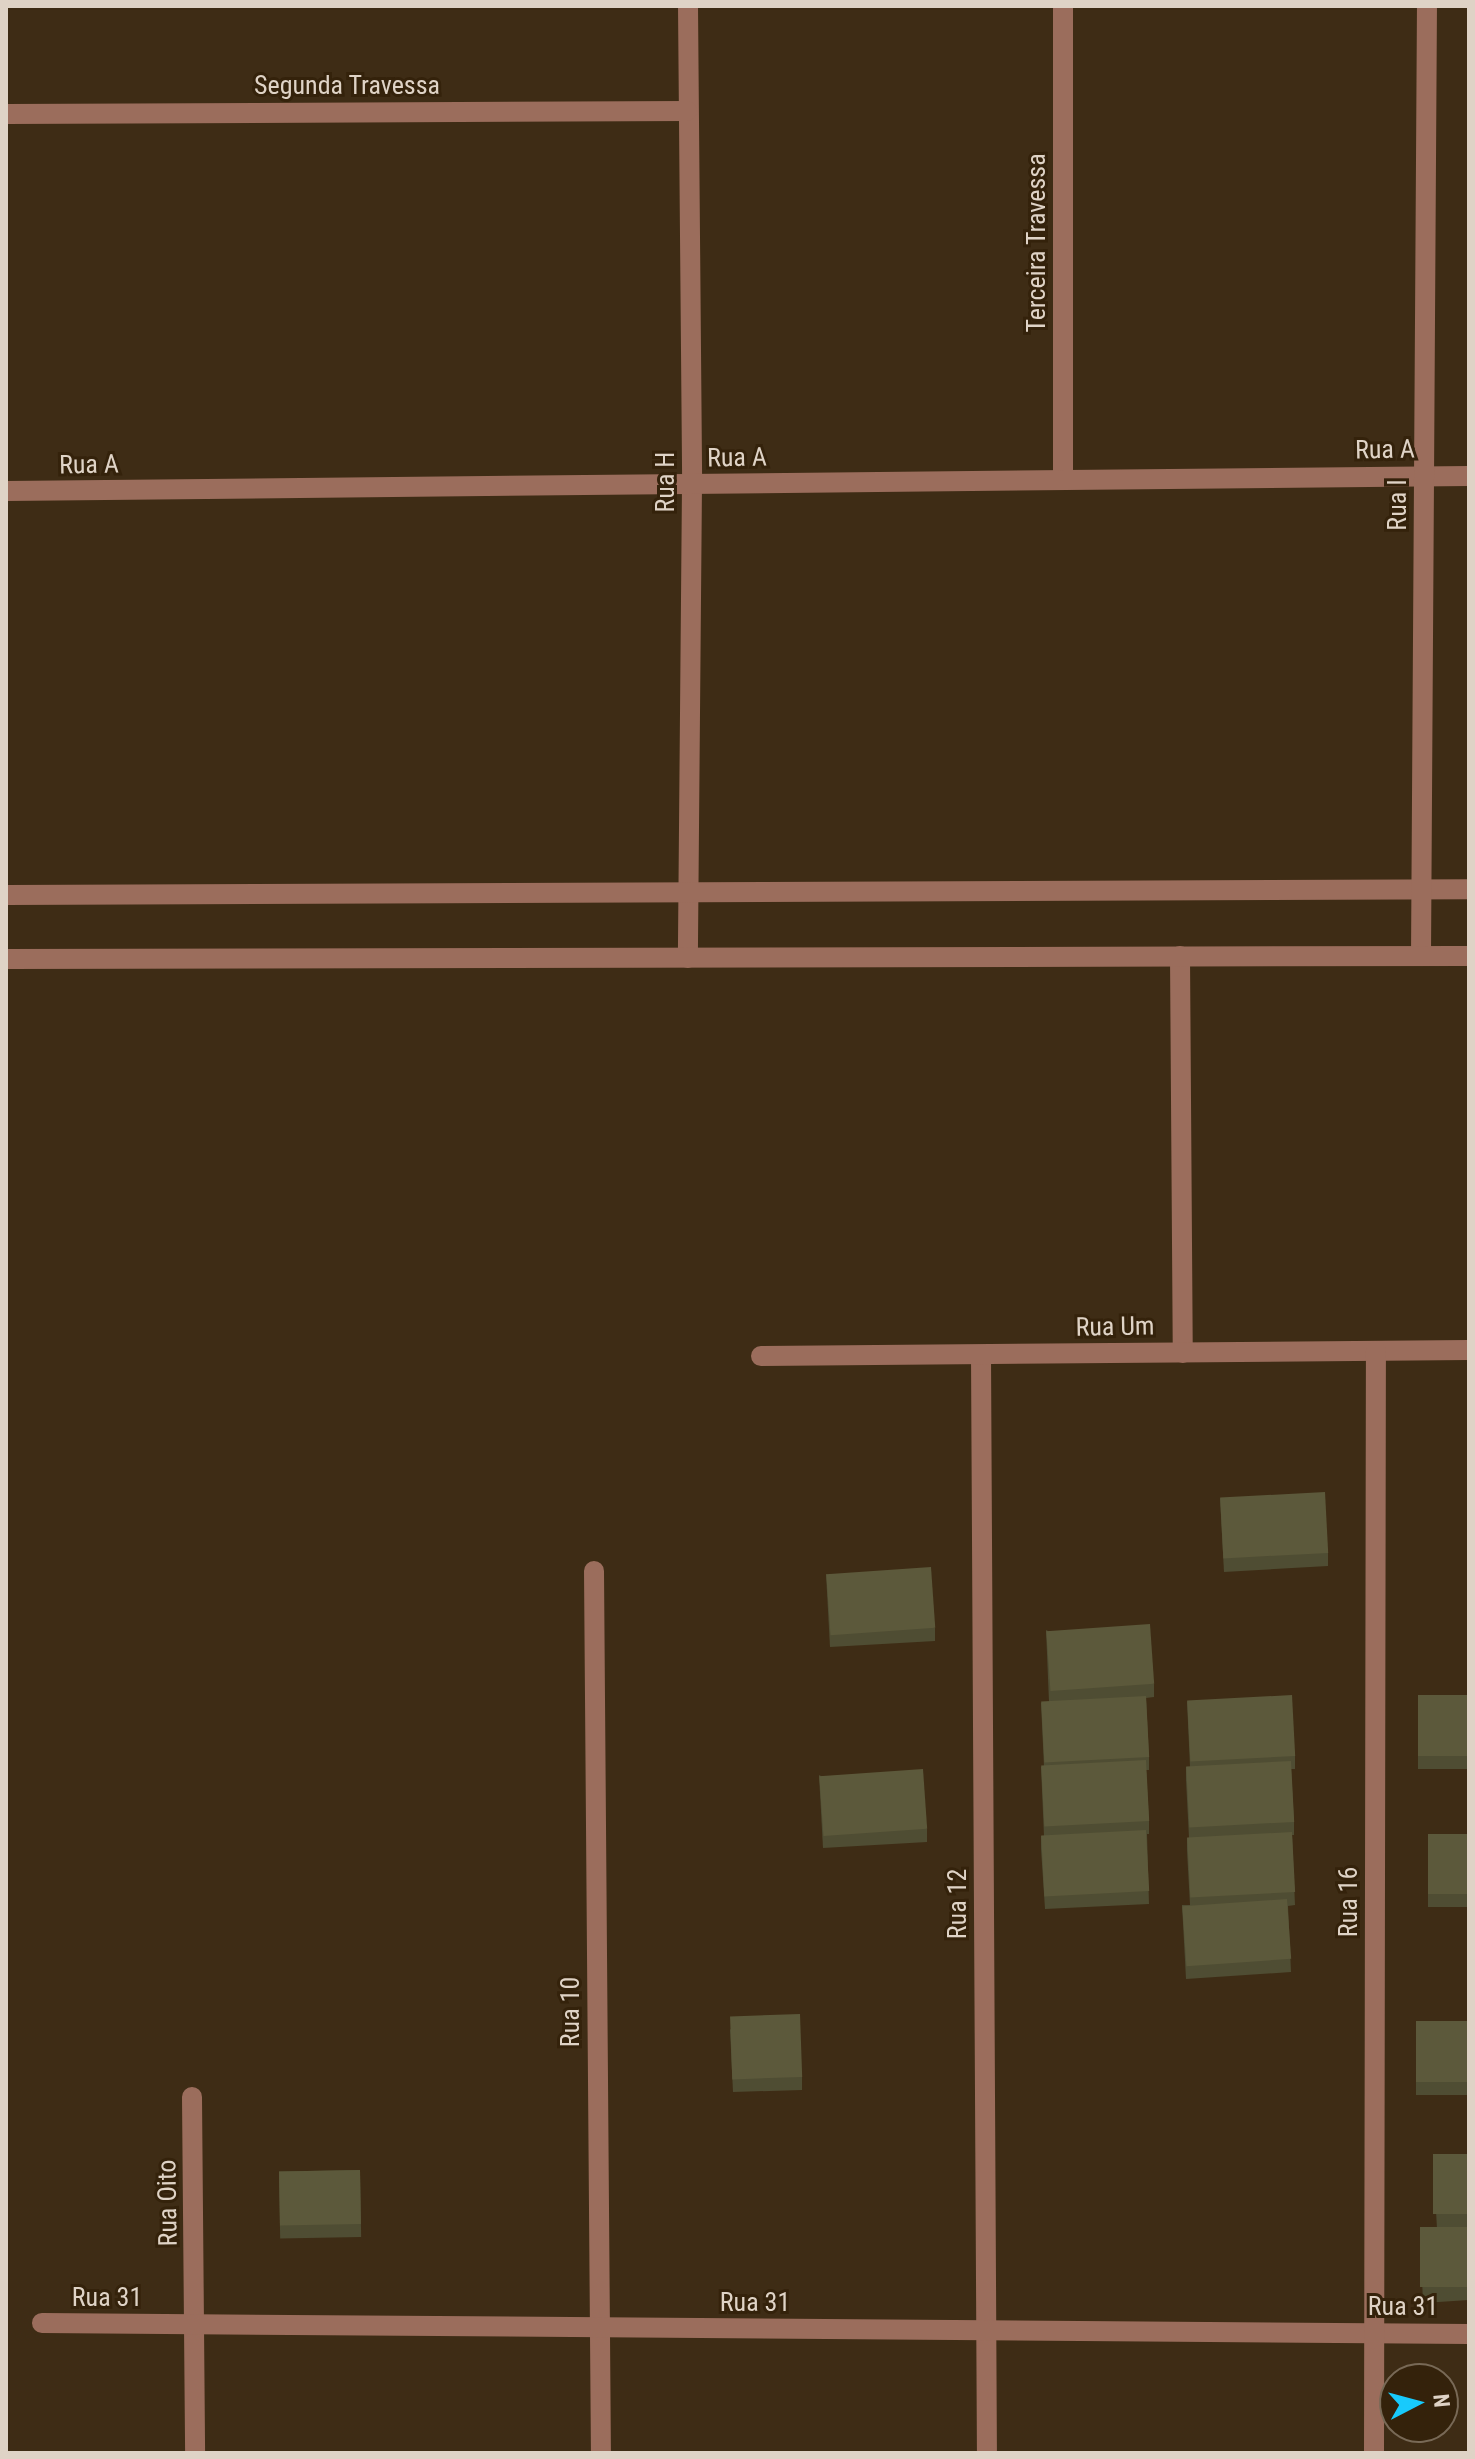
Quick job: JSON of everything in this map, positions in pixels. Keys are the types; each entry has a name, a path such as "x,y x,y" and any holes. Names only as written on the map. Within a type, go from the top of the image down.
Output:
{"street":[{"name":"Rua H","path":"688,6 692,484 688,958"},
{"name":"Terceira Travessa","path":"1063,6 1063,480"},
{"name":"Rua I","path":"1421,956 1427,6"},
{"name":"Segunda Travessa","path":"6,114 687,111"},
{"name":"Rua A","path":"6,491 1469,476"},
{"path":"6,895 1469,889"},
{"path":"1180,956 1183,1353"},
{"path":"6,959 1469,956"},
{"name":"Rua Um","path":"761,1356 1469,1350"},
{"name":"Rua 16","path":"1374,2453 1376,1351"},
{"name":"Rua 12","path":"981,1355 987,2453"},
{"name":"Rua 10","path":"594,1571 601,2453"},
{"name":"Rua Oito","path":"192,2097 195,2453"},
{"name":"Rua 31","path":"42,2323 1469,2334"}],"building":[{"path":"1325,1492 1328,1553 1223,1558 1220,1497"},
{"path":"931,1567 935,1628 831,1635 826,1574"},
{"path":"1150,1624 1154,1684 1050,1691 1046,1631"},
{"path":"1292,1695 1295,1756 1190,1761 1187,1700"},
{"path":"1418,1695 1469,1695 1469,1756 1418,1756"},
{"path":"1146,1696 1149,1757 1044,1762 1041,1701"},
{"path":"1146,1760 1149,1821 1044,1826 1041,1765"},
{"path":"1291,1761 1294,1822 1189,1827 1186,1766"},
{"path":"923,1769 927,1829 823,1836 819,1776"},
{"path":"1146,1830 1149,1891 1044,1896 1041,1835"},
{"path":"1292,1832 1295,1892 1190,1897 1187,1837"},
{"path":"1428,1834 1469,1834 1469,1894 1428,1894"},
{"path":"1287,1899 1291,1959 1186,1966 1182,1906"},
{"path":"800,2014 802,2077 732,2079 730,2016"},
{"path":"1416,2021 1469,2021 1469,2082 1416,2082"},
{"path":"1433,2154 1469,2154 1469,2214 1433,2214"},
{"path":"360,2170 361,2224 280,2225 279,2171"},
{"path":"1420,2227 1469,2227 1469,2287 1420,2287"}]}
